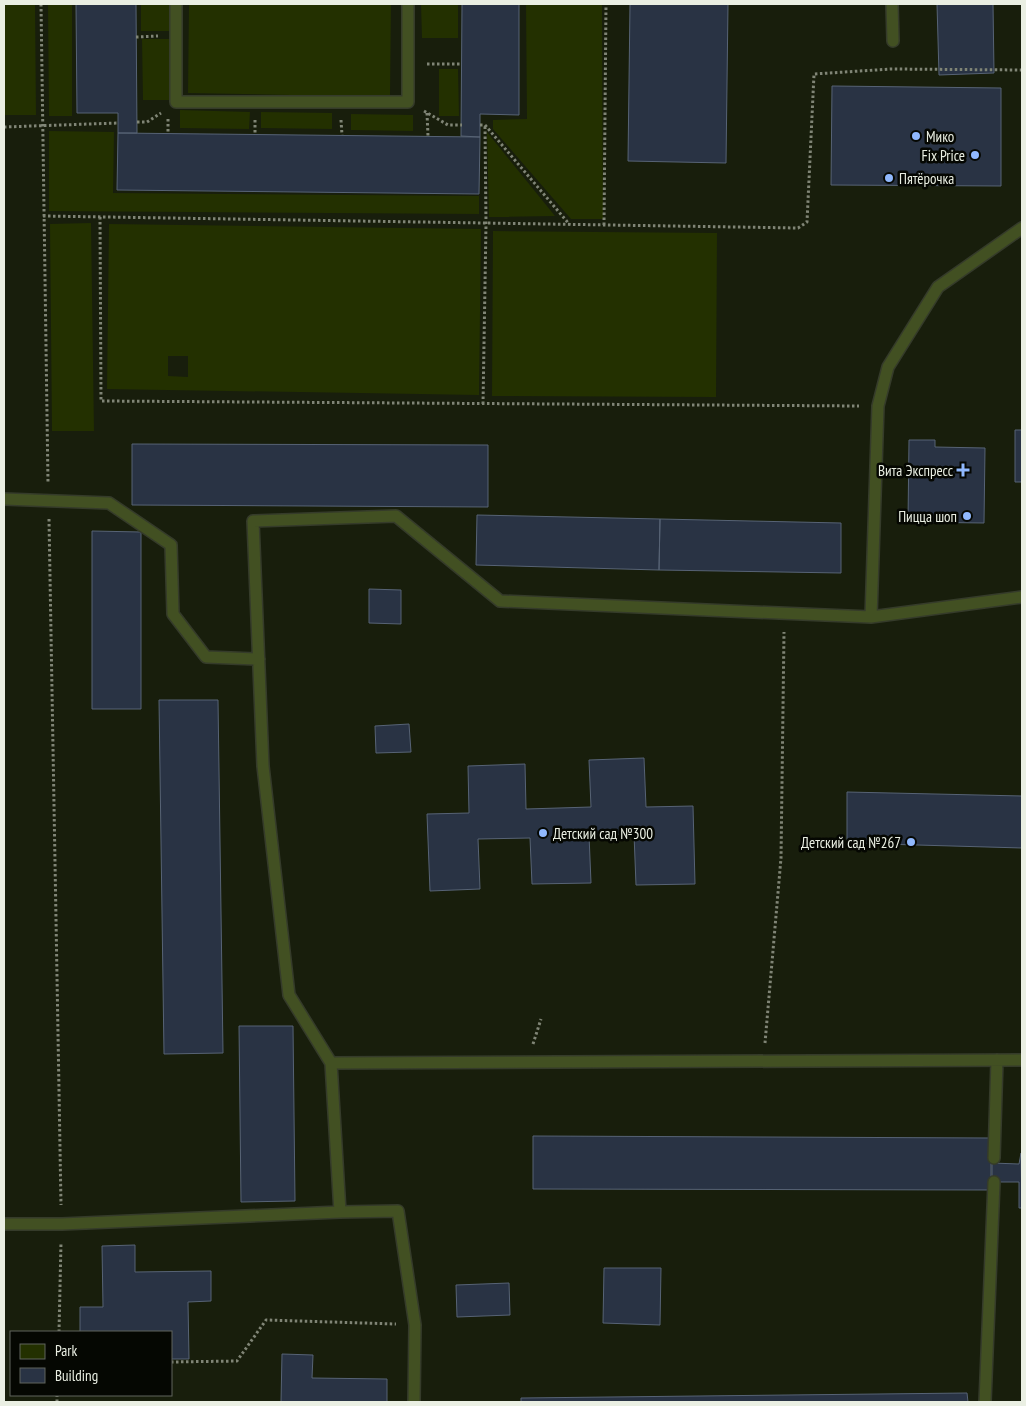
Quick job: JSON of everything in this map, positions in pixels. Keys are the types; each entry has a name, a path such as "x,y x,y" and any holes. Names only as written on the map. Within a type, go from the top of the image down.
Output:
{"lane":[{"path":"176,4 176,102 408,102 408,4"},
{"path":"892,4 893,42"},
{"path":"871,617 878,406 888,367 938,288 1022,228"},
{"path":"4,499 110,503 171,545 173,614 206,657 259,659"},
{"path":"340,1212 331,1063 289,995 263,766 254,521 396,516 500,601 871,617 1022,597"},
{"path":"994,1158 997,1060"},
{"path":"331,1063 1022,1060"},
{"path":"985,1402 994,1182"},
{"path":"4,1224 62,1224 398,1211 415,1325 414,1402"}],"path":[{"path":"41,4 43,216 62,1224 59,1331"},
{"path":"604,226 606,4"},
{"path":"408,64 461,64"},
{"path":"43,216 798,228 807,222 814,74 891,69 1022,70"},
{"path":"137,122 147,122 176,102"},
{"path":"408,102 448,125 462,125"},
{"path":"427,113 428,136"},
{"path":"4,127 118,123"},
{"path":"480,125 485,125 570,225"},
{"path":"482,404 486,224 485,125"},
{"path":"100,217 101,401 878,406"},
{"path":"764,1061 781,858 785,672 783,612"},
{"path":"528,1062 541,1019"},
{"path":"172,1362 238,1361 266,1320 415,1325"}],"green space":[{"path":"4,4 35,4 36,115 4,115"},
{"path":"48,4 72,4 72,116 49,116"},
{"path":"141,4 170,4 170,31 141,31"},
{"path":"189,4 391,4 390,97 188,93"},
{"path":"421,4 458,4 458,38 422,38"},
{"path":"526,4 602,4 603,219 571,219 493,129 493,120 527,119"},
{"path":"142,39 169,39 170,100 143,100"},
{"path":"439,69 458,69 459,116 439,116"},
{"path":"180,110 250,112 249,129 180,128"},
{"path":"261,112 332,113 332,129 261,128"},
{"path":"351,114 413,115 413,131 351,130"},
{"path":"49,131 114,132 113,193 479,196 479,214 49,211"},
{"path":"487,132 555,216 489,217"},
{"path":"91,223 94,431 52,431 50,224"},
{"path":"109,224 481,229 479,395 107,389","holes":["168,356 188,356 188,377 168,376"]},
{"path":"493,231 717,233 716,397 492,396"}],"building":[{"path":"76,4 136,4 137,133 118,133 118,113 77,113"},
{"path":"462,4 519,4 519,115 480,114 480,137 461,136"},
{"path":"630,4 728,4 726,163 628,161"},
{"path":"937,4 993,4 994,73 939,75"},
{"name":"Мико","path":"832,86 1001,88 1001,186 831,185"},
{"path":"118,133 480,137 479,194 117,190"},
{"path":"1015,430 1022,430 1022,482 1015,482"},
{"path":"909,440 935,440 935,447 985,448 984,523 908,522"},
{"path":"132,444 488,445 488,507 132,505"},
{"path":"477,515 660,519 659,570 476,565"},
{"path":"660,519 841,523 841,573 659,570"},
{"path":"92,531 141,532 141,709 92,709"},
{"path":"369,589 401,590 401,624 369,623"},
{"path":"159,700 218,700 223,1053 164,1054"},
{"path":"409,724 411,752 376,753 375,726"},
{"path":"644,758 646,807 693,806 695,884 636,885 634,834 589,835 591,883 532,884 530,838 478,839 480,889 430,891 427,814 469,813 468,766 525,764 526,809 591,807 589,760"},
{"path":"847,792 1022,796 1022,848 847,843"},
{"path":"239,1026 293,1026 295,1201 241,1202"},
{"path":"533,1136 991,1138 991,1190 533,1189"},
{"path":"1021,1153 1022,1208 1019,1208 1019,1182 992,1182 992,1163 1019,1164"},
{"path":"135,1245 135,1272 211,1271 211,1301 188,1302 189,1359 172,1359 172,1331 80,1331 80,1307 103,1307 102,1246"},
{"path":"604,1268 661,1268 660,1325 603,1323"},
{"path":"509,1283 510,1315 457,1317 456,1285"},
{"path":"282,1354 313,1355 312,1378 387,1379 387,1402 281,1402"},
{"path":"967,1393 968,1402 521,1402 521,1398"}],"place":[{"name":"Мико","path":"916,136"},
{"name":"Fix Price","path":"975,155"},
{"name":"Пятёрочка","path":"889,178"},
{"name":"Вита Экспресс","path":"963,470"},
{"name":"Пицца шоп","path":"967,516"},
{"name":"Детский сад №300","path":"543,833"},
{"name":"Детский сад №267","path":"911,842"}]}
